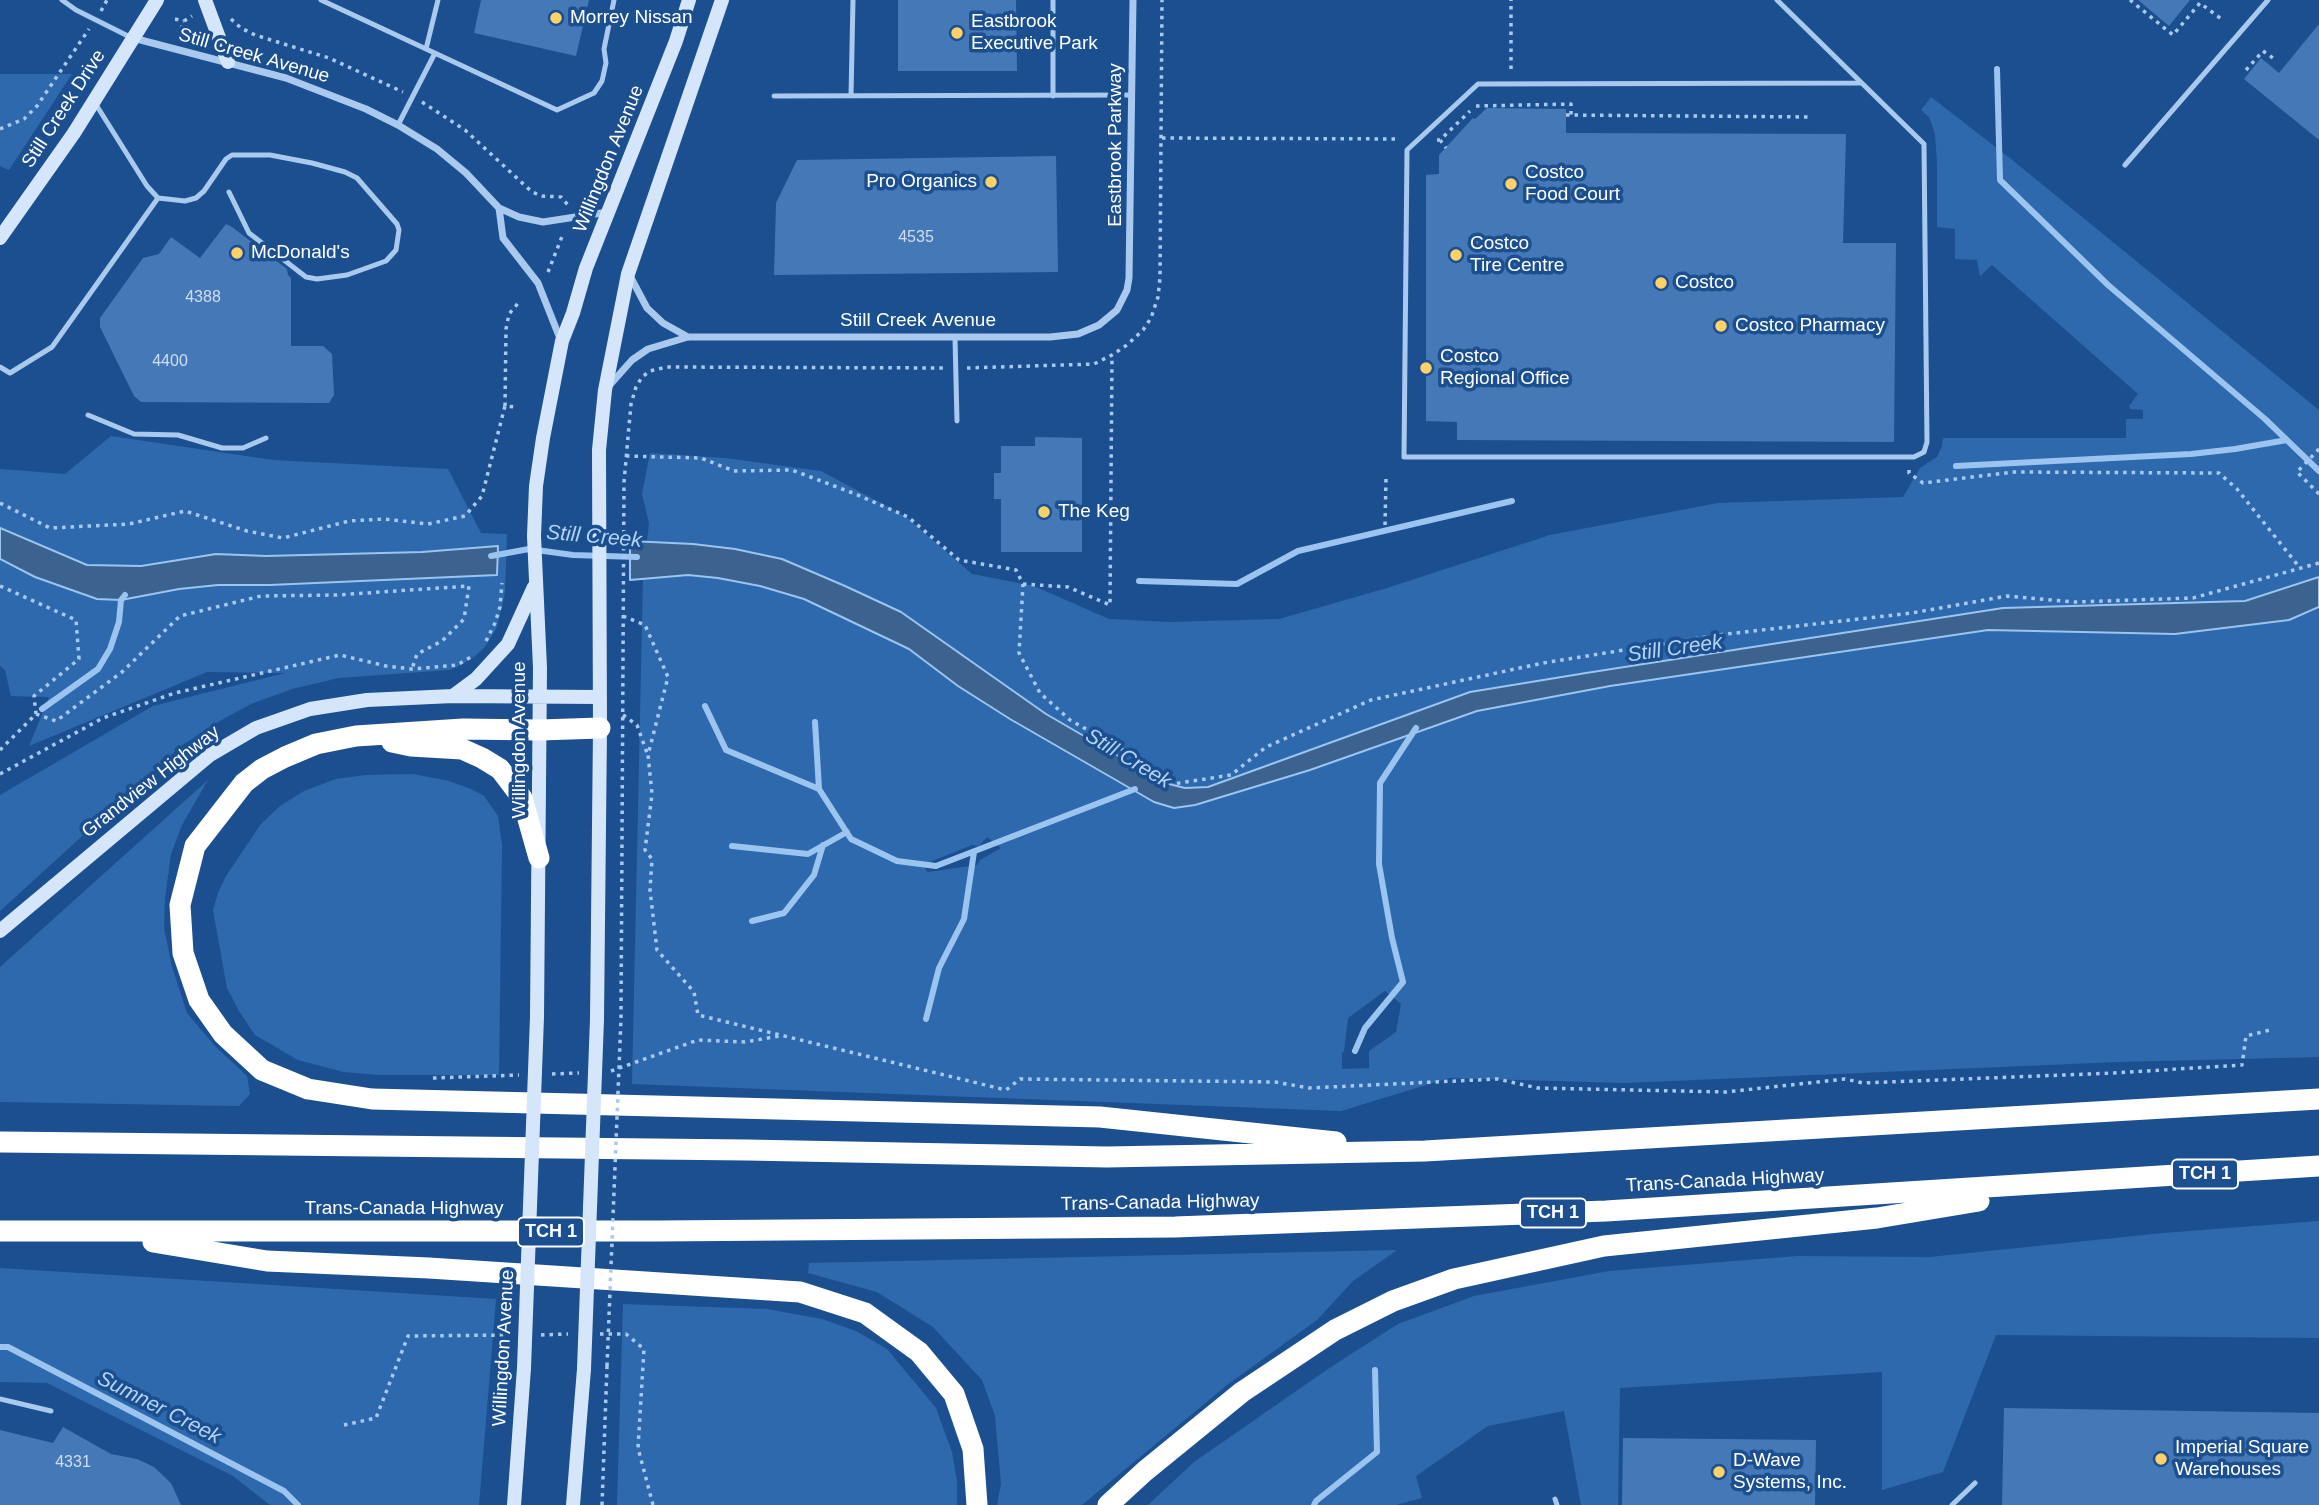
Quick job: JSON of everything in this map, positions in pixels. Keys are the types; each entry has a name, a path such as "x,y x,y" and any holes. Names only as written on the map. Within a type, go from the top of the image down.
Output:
{"highway":[{"path":"600,728 463,729 356,736 316,744 285,757 262,769 244,783 195,846 180,905 183,953 200,1000 223,1034 262,1070 308,1089 385,1100 1100,1117 1425,1151"},
{"path":"356,736 411,746 462,749 500,769 522,797 539,858"},
{"path":"0,1142 761,1150 1107,1157 1425,1151 2319,1099"},
{"name":"Trans-Canada Highway","path":"5,1230 657,1231 1175,1227 1606,1211 2319,1167"},
{"path":"1108,1505 1145,1471 1242,1392 1335,1330 1393,1301 1454,1279 1604,1246 1877,1218 2091,1182"},
{"path":"88,1232 267,1261 429,1268 800,1292 865,1313 919,1352 954,1394 973,1449 977,1505"}],"main road":[{"name":"Still Creek Drive","path":"0,238 47,173 157,0"},
{"path":"205,0 228,62"},
{"name":"Willingdon Avenue","path":"513,1505 524,1368 537,1017 540,695 534,536 536,486 562,341 586,268 676,41 689,0"},
{"path":"573,1505 584,1369 597,1020 599,450 605,390 628,274 722,0"},
{"path":"453,696 476,679 508,644 535,584"},
{"name":"Grandview Highway","path":"0,931 210,755 256,728 310,709 367,700 453,696 599,697"}],"street":[{"name":"Eastbrook Parkway","path":"1127,290 1130,266 1133,0"},
{"name":"Still Creek Avenue","path":"132,38 286,78 325,92 398,125 437,149 466,173 499,208 519,217 543,222 609,212"},
{"path":"499,208 503,238 538,284 562,341"},
{"path":"628,274 647,308 663,323 688,337"},
{"name":"Still Creek Avenue","path":"605,390 632,360 648,349 688,337 1050,337 1077,334 1099,326 1117,310 1127,290"}],"lane":[{"path":"62,0 76,10 132,38"},
{"path":"321,0 557,110 594,93 602,81 606,63 604,49 614,0"},
{"path":"426,49 438,0"},
{"path":"850,96 853,0"},
{"path":"1053,0 1053,96"},
{"path":"1777,0 1924,144 1927,442 1924,452 1914,457 1404,457 1407,150 1478,84 1860,83"},
{"path":"2125,165 2268,0"},
{"path":"398,125 435,53"},
{"path":"774,96 1132,95"},
{"path":"94,101 146,186 158,198 185,201 196,198 204,191 218,168 232,155 270,155 312,163 357,177 397,224 399,230 396,250 386,261 347,275 317,279 306,277 248,233 229,192"},
{"path":"0,366 10,373 51,347 158,198"},
{"path":"956,338 957,421"},
{"path":"88,415 134,433 178,435 222,448 243,448 266,438"},
{"path":"0,1399 51,1411"},
{"path":"1952,1505 1975,1483"}],"path":[{"path":"104,6 107,0"},
{"path":"971,369 1094,364 1112,355 1143,330 1152,318 1160,278 1162,0"},
{"path":"1511,0 1511,69"},
{"path":"2130,0 2173,35 2200,3 2224,21"},
{"path":"181,29 184,21 197,13"},
{"path":"175,19 184,21"},
{"path":"0,129 24,119 37,106 78,46"},
{"path":"2246,70 2263,51 2273,58"},
{"path":"1430,139 1440,140 1477,104 1571,104 1568,115 1811,117"},
{"path":"1457,125 1461,130"},
{"path":"1161,138 1400,139"},
{"path":"1440,140 1446,148"},
{"path":"545,278 563,234"},
{"path":"0,503 50,528 128,524 185,511 247,531 283,538 349,521 384,519 428,524 464,516 482,496 505,406 506,329 509,314 520,301"},
{"path":"1024,584 1068,587 1110,604 1112,355"},
{"path":"602,1505 621,1018 626,456 634,394 642,377 654,369 939,369"},
{"path":"505,406 514,407"},
{"path":"2318,449 2297,472 2319,494"},
{"path":"626,456 701,458 734,471 792,470 908,517 959,560 1016,570 1024,584 1019,653 1040,693 1070,720 1139,759 1173,784 1231,775 1266,747 1371,700 1543,663 1718,635 1912,614 2007,596 2074,603 2193,598 2319,563"},
{"path":"1908,457 1909,473 1923,483 2014,472 2219,473 2237,489 2300,568"},
{"path":"1385,525 1386,478"},
{"path":"483,645 498,615 502,583"},
{"path":"0,586 76,620 79,659 34,696 36,714"},
{"path":"36,714 55,721 122,672 180,615 261,596 337,595 469,586 464,619 442,641 417,654 412,669"},
{"path":"623,615 645,625 668,677 648,755"},
{"path":"0,774 103,718 175,693 340,655 412,669 457,665 476,652"},
{"path":"0,750 36,714"},
{"path":"623,715 637,725 648,755 652,794 645,850 652,859 650,890 657,950 694,992 698,1015 1006,1090 1020,1079 1275,1082 1309,1088 1497,1079 1538,1088 1726,1092 1845,1079 1863,1083 2100,1074 2242,1065 2246,1036 2270,1031"},
{"path":"610,1072 698,1040 745,1042 781,1035"},
{"path":"541,1074 582,1072"},
{"path":"431,1078 527,1074"},
{"path":"344,1425 376,1418 408,1336"}],"shaded area":[{"path":"0,74 72,74 9,170 0,166"},
{"path":"1931,97 2319,410 2319,577 2291,587 2306,614 2319,608 2319,1057 2118,1062 1625,1083 1449,1078 1341,1111 632,1084 643,578 649,523 642,494 650,453 725,458 821,471 905,516 972,574 1034,586 1109,619 1169,622 1279,619 1387,588 1550,535 1718,503 1903,497 1920,468 1937,457 1943,438 2126,438 2126,419 2143,419 2143,410 2130,409 2129,406 2138,394 1992,265 1980,276 1977,260 1955,259 1955,229 1937,227 1935,134 1929,117 1921,110","holes":["987,837 1001,848 980,860 977,865 928,872 925,869 927,863 972,845 979,846","1385,991 1401,1004 1396,1032 1369,1051 1369,1068 1342,1069 1348,1018"]},
{"path":"111,436 273,460 448,469 481,533 507,534 505,592 501,611 496,629 485,647 457,667 449,670 339,678 292,689 251,704 218,722 181,746 0,911 0,795 153,706 285,673 207,672 29,746 49,697 11,696 5,670 0,666 0,469 65,474"},
{"path":"0,528 87,565 141,566 216,554 266,556 422,552 498,546 497,575 218,585 121,600 97,599 35,577 0,559"},
{"path":"630,541 735,549 782,559 845,586 901,612 1046,714 1165,783 1185,788 1208,787 1470,692 1586,673 2003,608 2245,601 2319,577 2319,607 2289,620 2175,634 1988,630 1610,686 1477,711 1310,770 1195,805 1174,808 1154,802 1010,719 958,686 909,649 804,599 760,586 718,578 688,575 630,580"},
{"path":"413,774 449,781 471,789 484,796 498,816 502,845 499,1075 378,1075 344,1072 298,1060 255,1035 227,988 213,910 226,876 261,824 280,806 304,791 336,779"},
{"path":"208,780 182,825 171,854 164,928 172,967 187,1013 215,1046 247,1076 250,1094 239,1106 0,1102 0,967"},
{"path":"2319,1221 2319,1338 1996,1335 1943,1472 1882,1490 1882,1372 1620,1388 1618,1505 1581,1505 1564,1411 1488,1426 1416,1476 1422,1498 1396,1505 1148,1505 1194,1462 1398,1324 1474,1296 1609,1271 1797,1256 1930,1257 2163,1233"},
{"path":"1397,1250 1353,1281 1317,1320 1227,1385 1082,1505 997,1505 1001,1484 995,1416 982,1380 933,1327 877,1292 808,1273 809,1263"},
{"path":"0,1268 496,1299 479,1505 270,1505 233,1476 47,1383 0,1382"},
{"path":"623,1304 767,1309 822,1319 856,1331 887,1349 936,1408 952,1452 957,1481 957,1505 617,1505"}],"building":[{"path":"481,0 589,0 576,56 474,33"},
{"name":"Eastbrook Executive Park","path":"898,0 1016,0 1017,71 898,71"},
{"path":"2138,0 2190,0 2169,26"},
{"path":"2319,24 2319,140 2244,79 2261,58 2279,73"},
{"name":"Costco","path":"1487,108 1566,109 1566,133 1846,134 1843,243 1896,243 1894,442 1457,440 1457,422 1426,421 1426,175 1439,174 1439,155 1473,118"},
{"path":"1056,156 1058,272 774,275 776,203 797,160"},
{"path":"226,224 287,269 291,278 291,346 323,346 332,354 334,395 329,403 141,402 134,396 100,327 100,318 143,258 159,254 171,237 200,258"},
{"path":"1035,437 1082,438 1082,552 1001,552 1001,499 994,499 994,473 1001,473 1001,446 1035,446"},
{"name":"Imperial Square Warehouses","path":"2004,1408 2319,1413 2319,1505 2002,1505"},
{"path":"63,1427 111,1454 137,1459 154,1467 171,1483 181,1505 0,1505 0,1430 53,1443"},
{"name":"D-Wave Systems, Inc.","path":"1623,1438 1816,1440 1815,1505 1622,1505"}],"waterway":[{"path":"1997,69 2000,180 2108,285 2265,419 2319,471"},
{"path":"1956,466 2191,454 2287,440"},
{"path":"1139,581 1237,584 1298,551 1512,501"},
{"name":"Still Creek","path":"491,556 529,549 573,555 637,557"},
{"path":"42,709 98,669 110,649 119,622 121,600 125,595"},
{"path":"705,706 726,750 819,789 851,839 897,861 936,866 1135,789"},
{"path":"815,722 819,789"},
{"path":"1355,1051 1365,1028 1403,982 1379,864 1380,783 1416,728"},
{"path":"732,846 808,854 847,832"},
{"path":"752,921 784,913 814,875 823,845"},
{"path":"926,1019 939,968 964,919 974,852"},
{"name":"Sumner Creek","path":"0,1347 8,1347 284,1491 298,1505"},
{"path":"1314,1505 1377,1452 1375,1370"}],"place":[{"name":"Morrey Nissan","path":"556,18"},
{"name":"Eastbrook Executive Park","path":"957,33"},
{"name":"Pro Organics","path":"991,182"},
{"name":"Costco Food Court","path":"1511,184"},
{"name":"McDonald's","path":"237,253"},
{"name":"Costco Tire Centre","path":"1456,255"},
{"name":"Costco","path":"1661,283"},
{"name":"Costco Pharmacy","path":"1721,326"},
{"name":"Costco Regional Office","path":"1426,368"},
{"name":"The Keg","path":"1044,512"},
{"name":"Imperial Square Warehouses","path":"2161,1459"},
{"name":"D-Wave Systems, Inc.","path":"1719,1472"}]}
